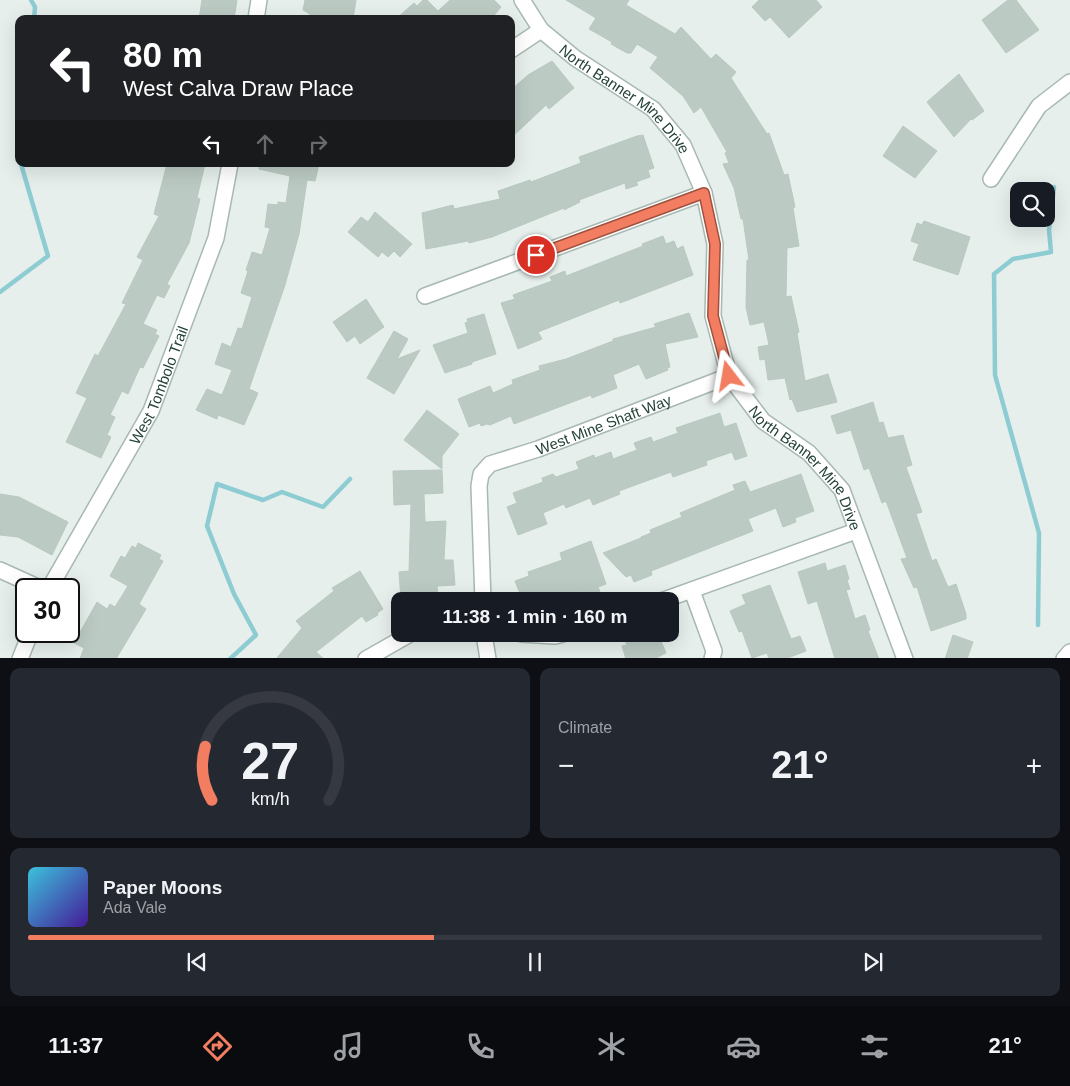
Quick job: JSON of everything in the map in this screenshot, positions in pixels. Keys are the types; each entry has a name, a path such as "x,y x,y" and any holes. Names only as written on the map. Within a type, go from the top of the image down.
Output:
{"street":[{"path":"257,15 259,0"},
{"name":"North Banner Mine Drive","path":"522,0 541,30 575,58 653,109 683,145 704,193 715,244 713,316 729,376 763,421 809,453 842,490 905,658"},
{"path":"515,47 541,30"},
{"path":"992,179 1039,106 1070,82"},
{"name":"West Tombolo Trail","path":"55,578 151,411 216,238 229,167"},
{"path":"425,296 704,193"},
{"name":"West Mine Shaft Way","path":"483,592 479,500 481,474 490,464 538,449 729,376"},
{"path":"679,595 856,530"},
{"path":"0,570 18,578"},
{"path":"692,591 714,651 712,658"},
{"path":"366,658 395,642"},
{"path":"485,642 488,658"},
{"path":"20,658 26,643"},
{"path":"1064,658 1070,652"}],"building":[{"path":"202,0 237,0 235,15 200,15"},
{"path":"305,0 356,0 354,15 310,15 303,10"},
{"path":"423,0 427,0 438,11 450,0 494,0 501,7 494,15 400,15 414,3 417,6"},
{"path":"566,0 629,0 626,5 675,34 681,27 711,59 716,54 736,72 731,78 767,134 769,133 784,175 788,174 795,207 793,208 799,246 787,248 786,297 791,296 799,332 797,333 805,381 828,374 837,402 797,412 792,399 790,400 785,378 768,380 765,359 760,360 758,347 769,345 764,322 750,325 746,307 747,260 749,260 743,219 741,219 734,188 723,164 729,163 725,153 727,152 701,107 694,113 683,96 650,68 658,57 637,44 631,53 627,53 611,44 612,42 589,29 596,18"},
{"path":"759,0 816,0 822,7 789,38 770,17 765,21 752,7"},
{"path":"1008,0 1016,0 1039,30 1006,53 982,20"},
{"path":"552,61 574,88 549,109 546,105 515,134 515,86 528,75"},
{"path":"959,74 984,111 971,119 954,137 927,102"},
{"path":"903,126 937,151 915,178 883,156"},
{"path":"643,135 654,168 648,170 650,177 636,182 638,185 626,189 625,183 579,200 580,202 564,210 564,208 492,237 469,243 468,241 426,249 422,213 453,205 454,209 500,199 498,191 530,180 531,182 581,163 579,157"},
{"path":"166,167 204,167 197,198 200,199 189,243 167,284 170,286 164,298 157,295 143,324 157,330 155,334 159,336 143,368 140,367 128,394 122,391 110,415 115,417 107,435 111,437 101,458 66,442 87,398 76,393 95,354 98,356 126,304 122,303 143,260 137,257 159,216 154,214"},
{"path":"259,167 318,167 315,181 307,180 299,234 285,285 249,389 258,393 244,425 218,415 217,419 196,410 207,389 222,395 232,370 215,364 222,343 231,347 238,328 242,329 252,297 241,293 252,252 262,255 270,228 265,227 268,204 278,205 278,202 286,203 290,176 259,169"},
{"path":"375,212 412,244 400,257 394,251 388,257 382,252 378,257 348,232 361,217 368,222"},
{"path":"924,221 970,237 958,275 913,260 919,244 911,241 917,223 922,225"},
{"path":"663,236 666,244 674,241 677,249 683,246 693,275 620,303 619,300 538,332 542,339 518,349 501,303 515,299 513,295 552,281 550,277 565,271 566,276 643,246 642,244"},
{"path":"366,299 384,327 360,344 355,336 347,342 333,322"},
{"path":"689,313 698,337 665,344 670,367 667,368 668,370 646,379 639,364 613,375 617,388 592,398 591,395 514,424 511,416 490,425 481,426 480,423 469,427 458,399 490,386 493,393 513,384 512,380 540,370 539,366 566,359 613,341 613,339 656,327 654,324"},
{"path":"484,314 496,354 445,373 433,345 468,333 465,323 468,322 467,319"},
{"path":"394,331 408,339 397,359 420,350 394,394 367,378"},
{"path":"873,402 879,423 883,422 888,438 903,435 912,465 906,467 922,512 916,514 932,561 936,559 948,587 956,584 966,614 966,619 931,631 917,587 914,588 901,559 907,558 886,501 882,503 869,468 864,470 851,430 837,434 831,416"},
{"path":"427,410 459,434 442,456 442,469 404,440"},
{"path":"720,413 724,427 736,423 747,456 735,460 732,452 706,461 707,465 673,477 671,472 619,491 620,494 593,505 590,498 566,508 564,504 543,513 547,524 518,535 507,507 517,503 513,493 543,482 542,478 553,474 556,477 579,469 576,462 594,455 595,458 611,452 613,459 637,450 634,443 651,437 653,442 678,433 676,428"},
{"path":"442,470 443,493 424,494 425,522 446,521 444,560 453,560 455,585 437,586 438,592 400,592 399,572 409,571 411,504 394,505 393,471"},
{"path":"801,474 814,511 795,518 796,522 783,527 776,508 748,519 753,531 651,571 652,575 634,582 631,575 626,577 603,553 641,538 651,533 650,530 682,517 680,513 735,490 733,485 745,481 750,492"},
{"path":"0,494 19,497 68,522 52,555 18,537 0,535"},
{"path":"591,541 606,584 598,587 600,592 519,592 515,581 529,576 528,572 562,560 560,553"},
{"path":"138,543 161,555 159,559 163,561 139,604 146,609 117,658 80,658 84,648 74,643 80,643 80,632 97,602 107,609 110,604 115,607 128,586 110,576 121,556 125,558 132,546 136,548"},
{"path":"825,563 827,571 845,565 850,589 846,590 855,619 865,615 870,630 868,631 879,658 835,658 817,601 808,604 798,572"},
{"path":"360,571 383,609 377,613 378,615 366,622 362,616 316,652 323,658 277,658 302,628 296,621 334,591 332,588"},
{"path":"770,585 791,639 800,636 806,651 788,658 769,658 767,653 752,658 742,631 739,632 730,611 746,604 742,595"},
{"path":"953,635 973,642 967,658 945,658"},
{"path":"626,642 661,642 666,653 656,658 626,658 622,646 627,645"}],"waterway":[{"path":"31,0 35,7 34,15"},
{"path":"0,292 48,256 22,167"},
{"path":"1038,625 1039,533 995,375 994,274 1013,259 1051,252 1049,227"},
{"path":"231,658 256,635 234,594 207,526 217,484 263,500 282,492 323,507 350,479"}],"route":[{"path":"536,255 704,193 715,244 713,316 729,376"}]}
